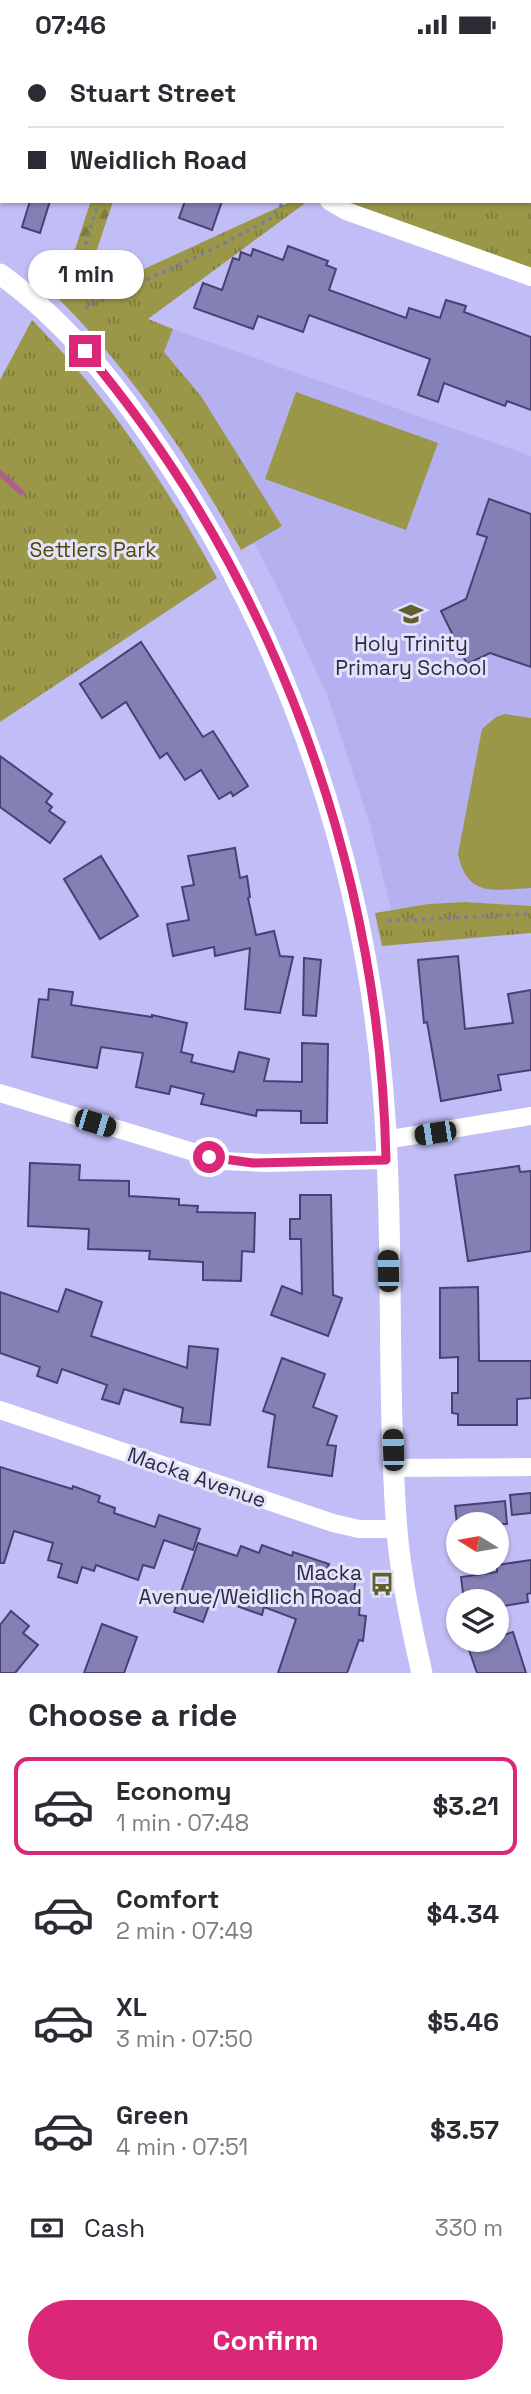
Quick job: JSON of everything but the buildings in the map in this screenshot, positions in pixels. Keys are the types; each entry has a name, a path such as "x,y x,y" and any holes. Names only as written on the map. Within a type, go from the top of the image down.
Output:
{"street":[{"path":"332,203 346,211 531,277"},
{"path":"0,274 57,321 110,380 139,419 210,530 247,598 275,657 318,771 352,885 376,1027 385,1150 397,1529 407,1601 422,1673"},
{"path":"0,1093 223,1161 276,1163 385,1150 531,1116"},
{"name":"Macka Avenue","path":"0,1411 345,1527 397,1529"},
{"path":"394,1468 531,1467"}],"path":[{"path":"70,293 98,203"},
{"path":"85,308 211,250 272,218 282,204"},
{"path":"388,921 531,914"}],"shaded area":[{"name":"Holy Trinity Primary School","path":"173,329 531,456 531,906 465,902 391,910 369,822 327,695 254,542 281,525 201,396 164,352"}],"green space":[{"path":"90,203 112,203 81,298 288,203 305,203 148,319 173,329 164,352 201,396 282,526 241,550 202,483 159,418 86,327 59,299"},
{"path":"90,203 112,203 74,314 59,299"},
{"path":"348,203 531,203 531,268"},
{"name":"Settlers Park","path":"32,320 85,379 134,442 217,578 0,722 0,380"},
{"path":"296,392 438,443 406,530 265,479"},
{"path":"505,714 531,718 531,888 494,890 475,885 468,878 458,854 482,729 496,717"},
{"path":"465,902 531,906 531,933 382,946 375,913 428,904"}],"waterway":[{"path":"0,473 21,492"}],"place":[{"name":"Holy Trinity Primary School","path":"411,614"},
{"name":"Macka Avenue/Weidlich Road","path":"382,1584"}],"route":[{"path":"85,351 132,410 183,486 230,565 275,657 328,801 352,885 370,979 383,1093 386,1160 253,1163 209,1157"}]}
